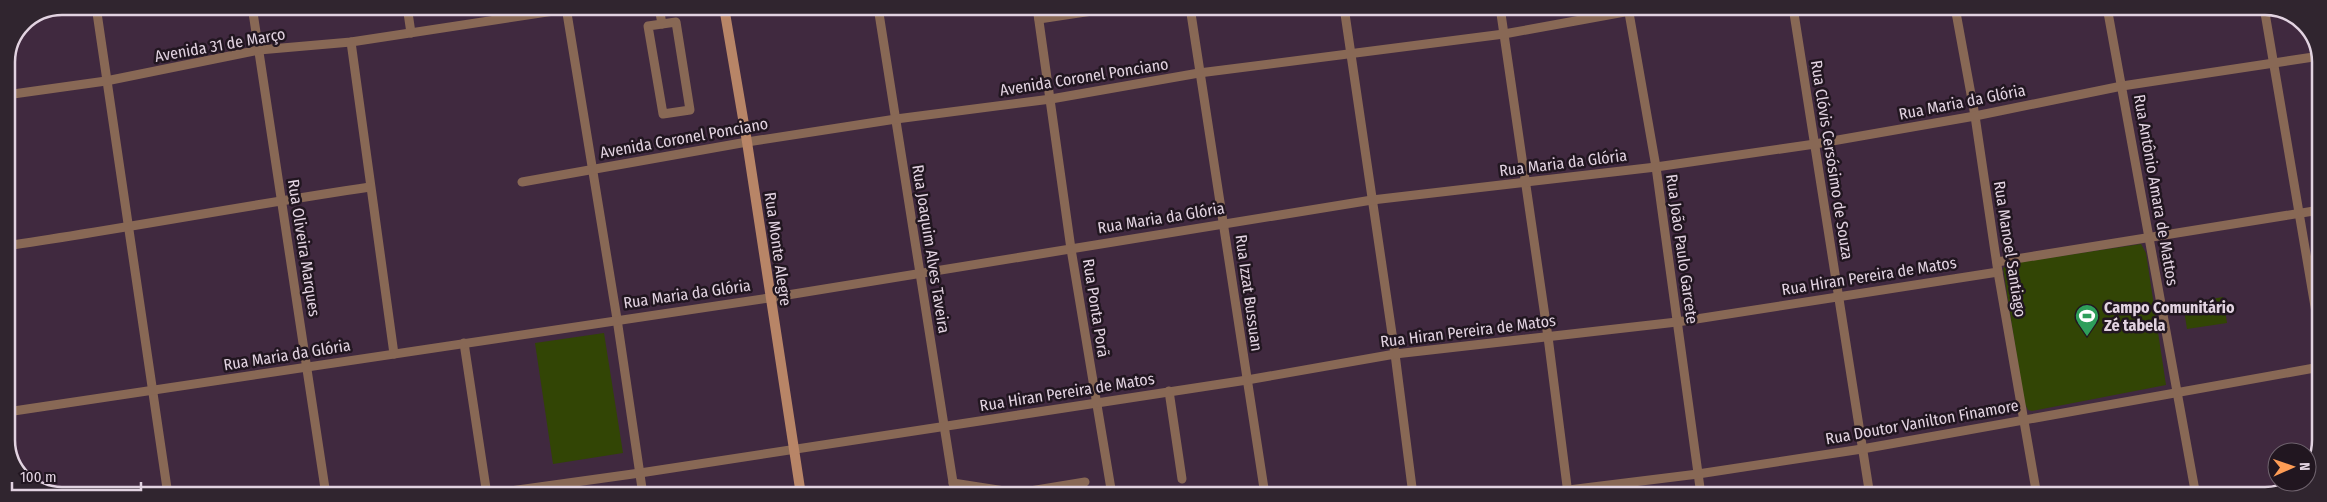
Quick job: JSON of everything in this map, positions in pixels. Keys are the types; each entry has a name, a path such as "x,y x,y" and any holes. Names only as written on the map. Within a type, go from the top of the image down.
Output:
{"street":[{"path":"97,15 167,487"},
{"name":"Rua Oliveira Marques","path":"253,15 325,487"},
{"path":"408,15 411,32"},
{"name":"Avenida 31 de Março","path":"15,94 106,81 259,50 351,42 521,15"},
{"path":"567,15 591,170 617,319 642,487"},
{"path":"660,15 662,24"},
{"name":"Rua Monte Alegre","path":"726,15 800,487"},
{"name":"Rua Joaquim Alves Taveira","path":"879,15 954,487"},
{"name":"Rua Ponta Porã","path":"1038,15 1071,248 1111,487"},
{"path":"1039,19 1066,15"},
{"name":"Rua Izzat Bussuan","path":"1191,15 1264,487"},
{"path":"1345,15 1395,354 1412,487"},
{"path":"1501,15 1548,337 1567,487"},
{"name":"Avenida Coronel Ponciano","path":"522,182 747,142 896,119 1051,99 1199,73 1504,34 1599,15"},
{"name":"Rua João Paulo Garcete","path":"1630,15 1656,166 1700,487"},
{"name":"Rua Clóvis Cersósimo de Souza","path":"1794,15 1868,487"},
{"name":"Rua Manoel Santiago","path":"1956,15 1975,116 1998,272 2035,487"},
{"name":"Rua Antônio Amara de Mattos","path":"2109,15 2194,487"},
{"path":"2265,15 2312,287"},
{"path":"676,22 690,110 663,114 648,26 662,24 676,22"},
{"path":"351,42 394,354"},
{"name":"Rua Maria da Glória","path":"15,411 617,319 769,298 1372,200 1656,166 1815,144 1975,116 2122,86 2312,57"},
{"path":"15,245 130,228 282,200 370,187"},
{"path":"1997,262 2312,211"},
{"name":"Rua Hiran Pereira de Matos","path":"542,487 1247,380 1395,354 1677,322 1838,295 1998,272"},
{"path":"464,343 485,487"},
{"name":"Rua Doutor Vanilton Finamore","path":"1609,487 1862,449 2177,391 2312,368"},
{"path":"1168,391 1182,479"},
{"path":"1055,487 1085,482"},
{"path":"953,483 979,487"}],"green space":[{"path":"2141,244 2146,253 2166,385 2032,411 2028,410 2024,402 2003,268 2008,264"},
{"path":"2223,297 2227,323 2187,329 2183,304"},
{"path":"604,333 623,453 553,464 535,343"}],"place":[{"name":"Campo Comunitário Zé tabela","path":"2087,337"}]}
